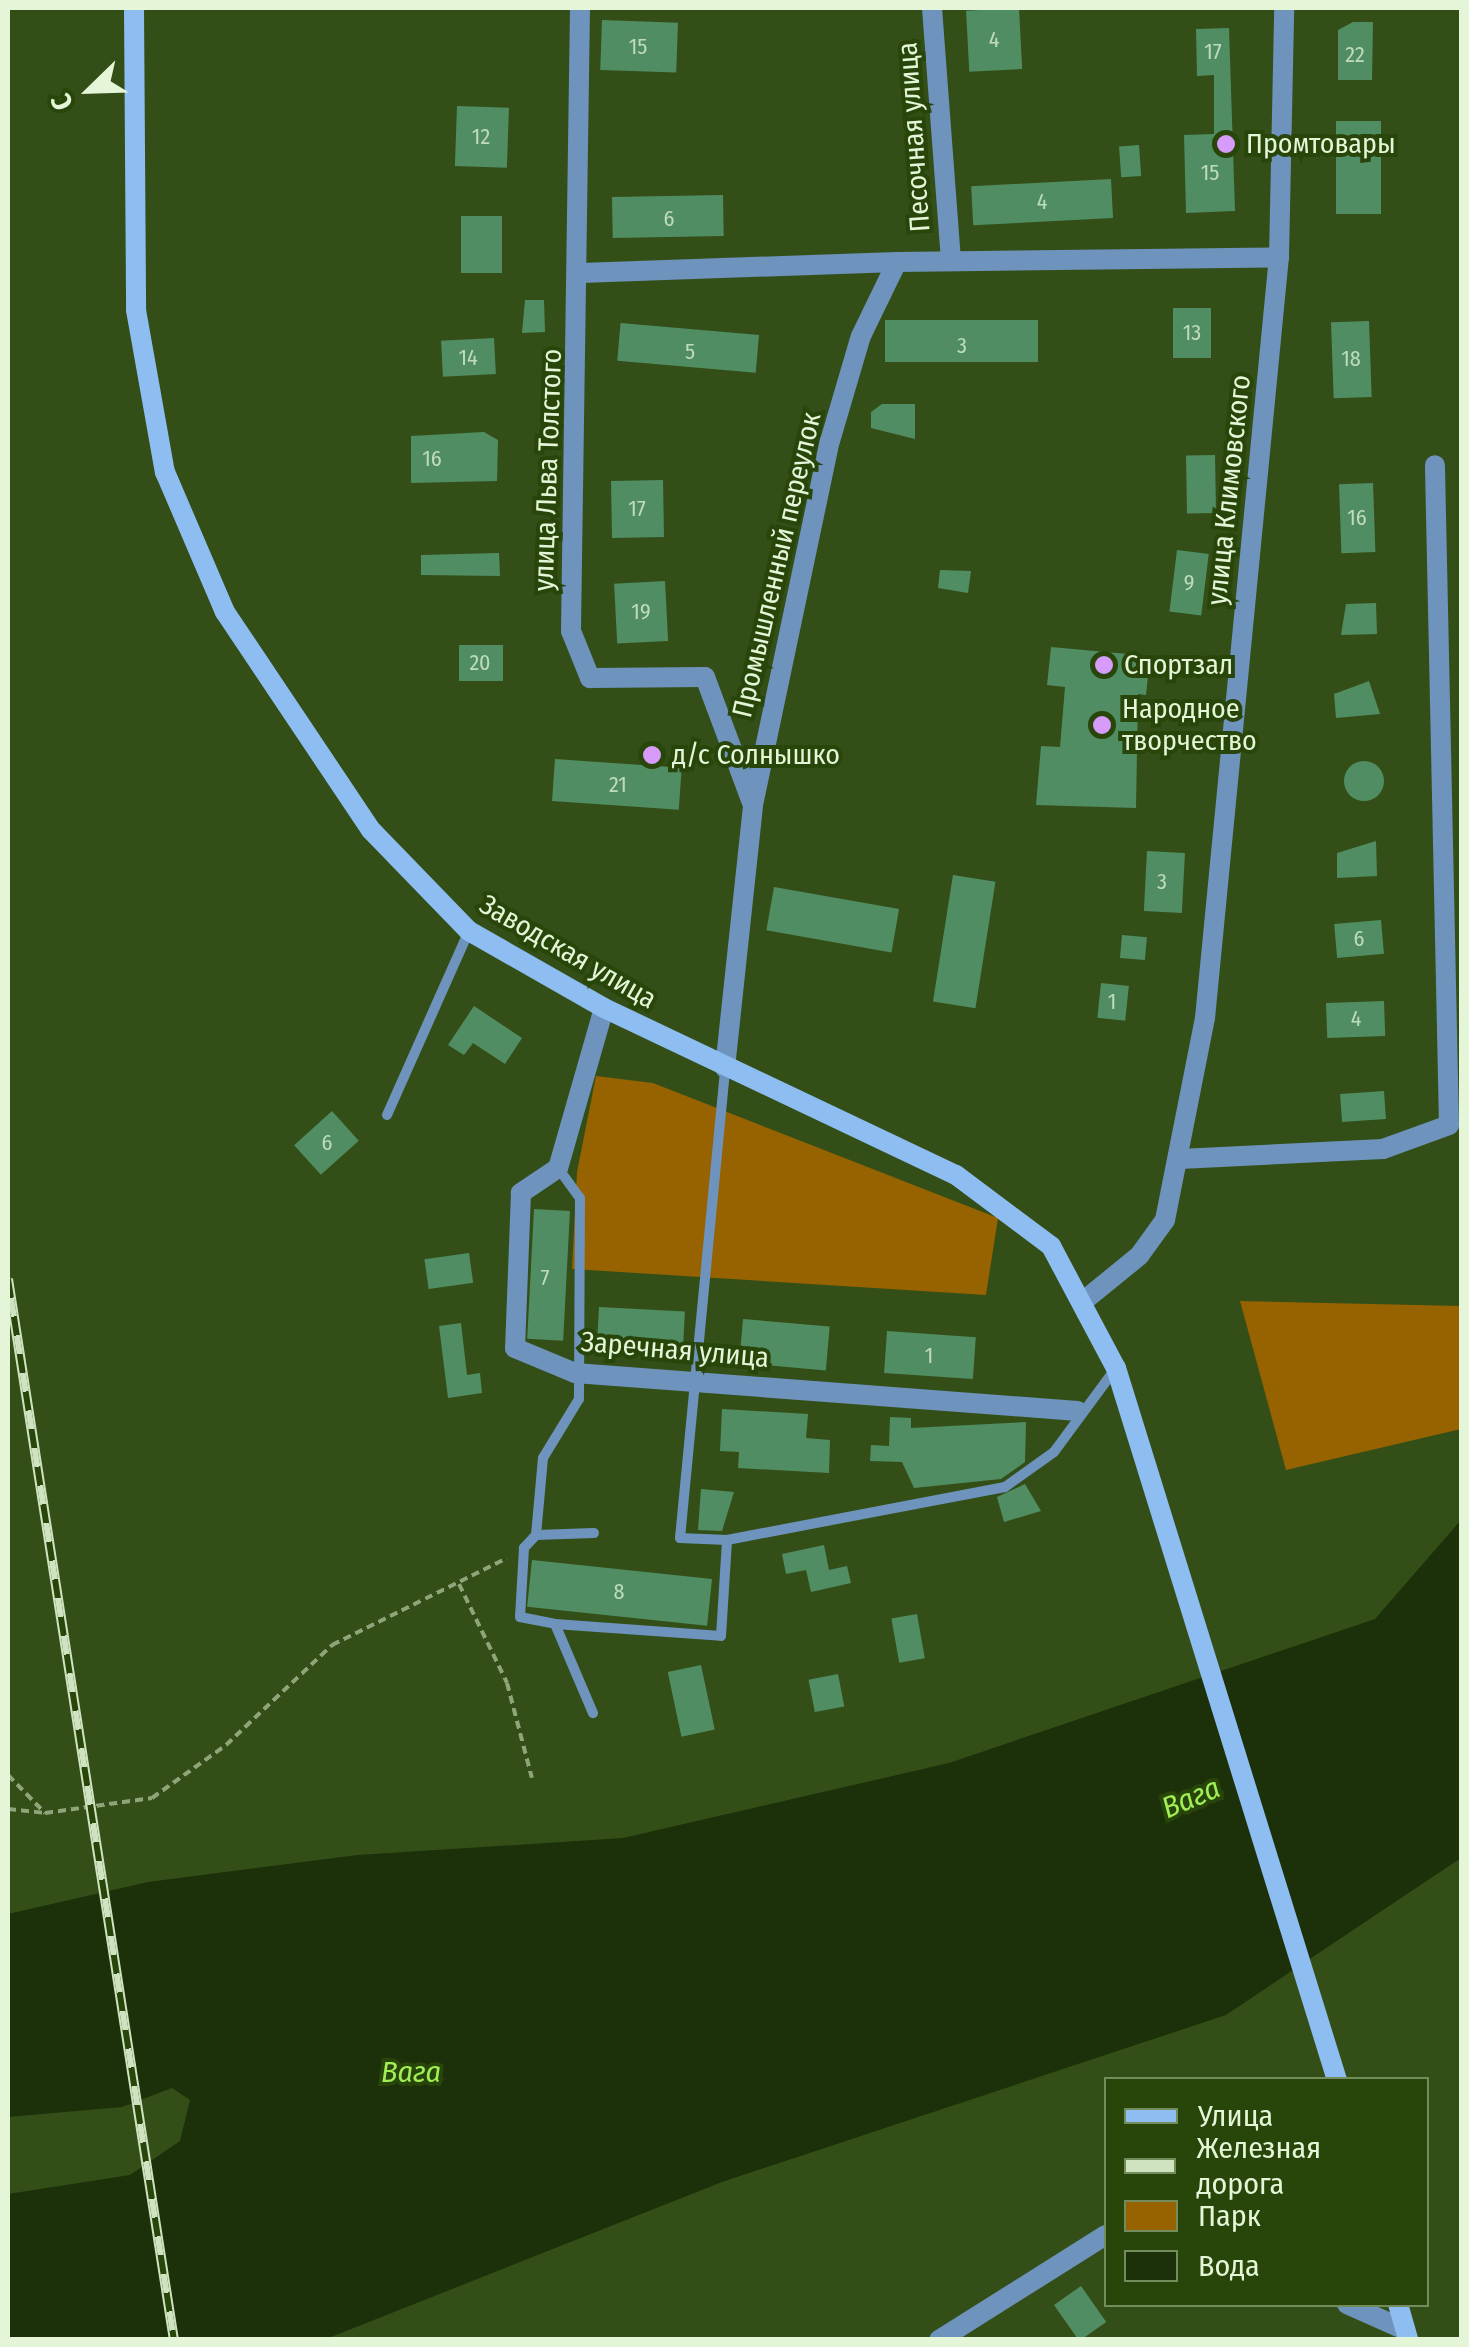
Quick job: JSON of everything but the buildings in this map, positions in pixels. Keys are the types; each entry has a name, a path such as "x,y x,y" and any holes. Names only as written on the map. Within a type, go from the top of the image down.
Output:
{"main road":[{"name":"Заводская улица","path":"134,8 136,310 166,472 225,612 296,728 371,830 469,932 604,1008 956,1175 1051,1246 1086,1299 1116,1368 1336,2077"},
{"path":"1399,2307 1407,2335"}],"street":[{"name":"улица Льва Толстого","path":"580,8 581,273 571,631 590,678 705,677 753,805"},
{"name":"Песочная улица","path":"932,8 951,262"},
{"name":"улица Климовского","path":"1086,1299 1139,1256 1166,1220 1205,1018 1279,257 1284,8"},
{"path":"581,273 897,262 1279,257"},
{"name":"Промышленный переулок","path":"725,1068 753,805 830,441 861,336 897,262"},
{"path":"1180,1159 1382,1150 1455,1123 1435,465"},
{"path":"558,1168 604,1008"},
{"name":"Заречная улица","path":"558,1168 521,1194 516,1348 576,1372 1078,1411"},
{"path":"939,2340 1104,2237"},
{"path":"1353,2307 1407,2335"}],"lane":[{"path":"387,1115 469,932"},
{"path":"725,1068 692,1379 680,1538 727,1540 1004,1488 1054,1452 1078,1411 1116,1368"},
{"path":"558,1168 580,1198 576,1372 580,1400 543,1458 536,1535 524,1548 520,1617 554,1624 721,1636 727,1540"},
{"path":"536,1535 594,1533"},
{"path":"554,1624 593,1713"}],"path":[{"path":"8,1809 45,1813 152,1798 226,1745 332,1645 524,1548"},
{"path":"458,1584 508,1683 532,1778"},
{"path":"8,1774 45,1813"}],"green space":[{"path":"596,1076 653,1083 998,1218 986,1295 572,1269 577,1172"},
{"path":"1240,1301 1461,1306 1461,1429 1286,1470"}],"water":[{"name":"Вага","path":"1461,1520 1461,1858 1226,2015 722,2182 326,2339 8,2339 8,2194 130,2175 180,2141 190,2100 172,2088 122,2107 8,2117 8,1914 148,1882 358,1855 623,1838 949,1763 1375,1619"}],"railway":[{"path":"8,1279 174,2340"}],"place":[{"name":"Промтовары","path":"1226,144"},
{"name":"Спортзал","path":"1104,665"},
{"name":"Народное творчество","path":"1102,725"},
{"name":"д/с Солнышко","path":"652,755"}]}
